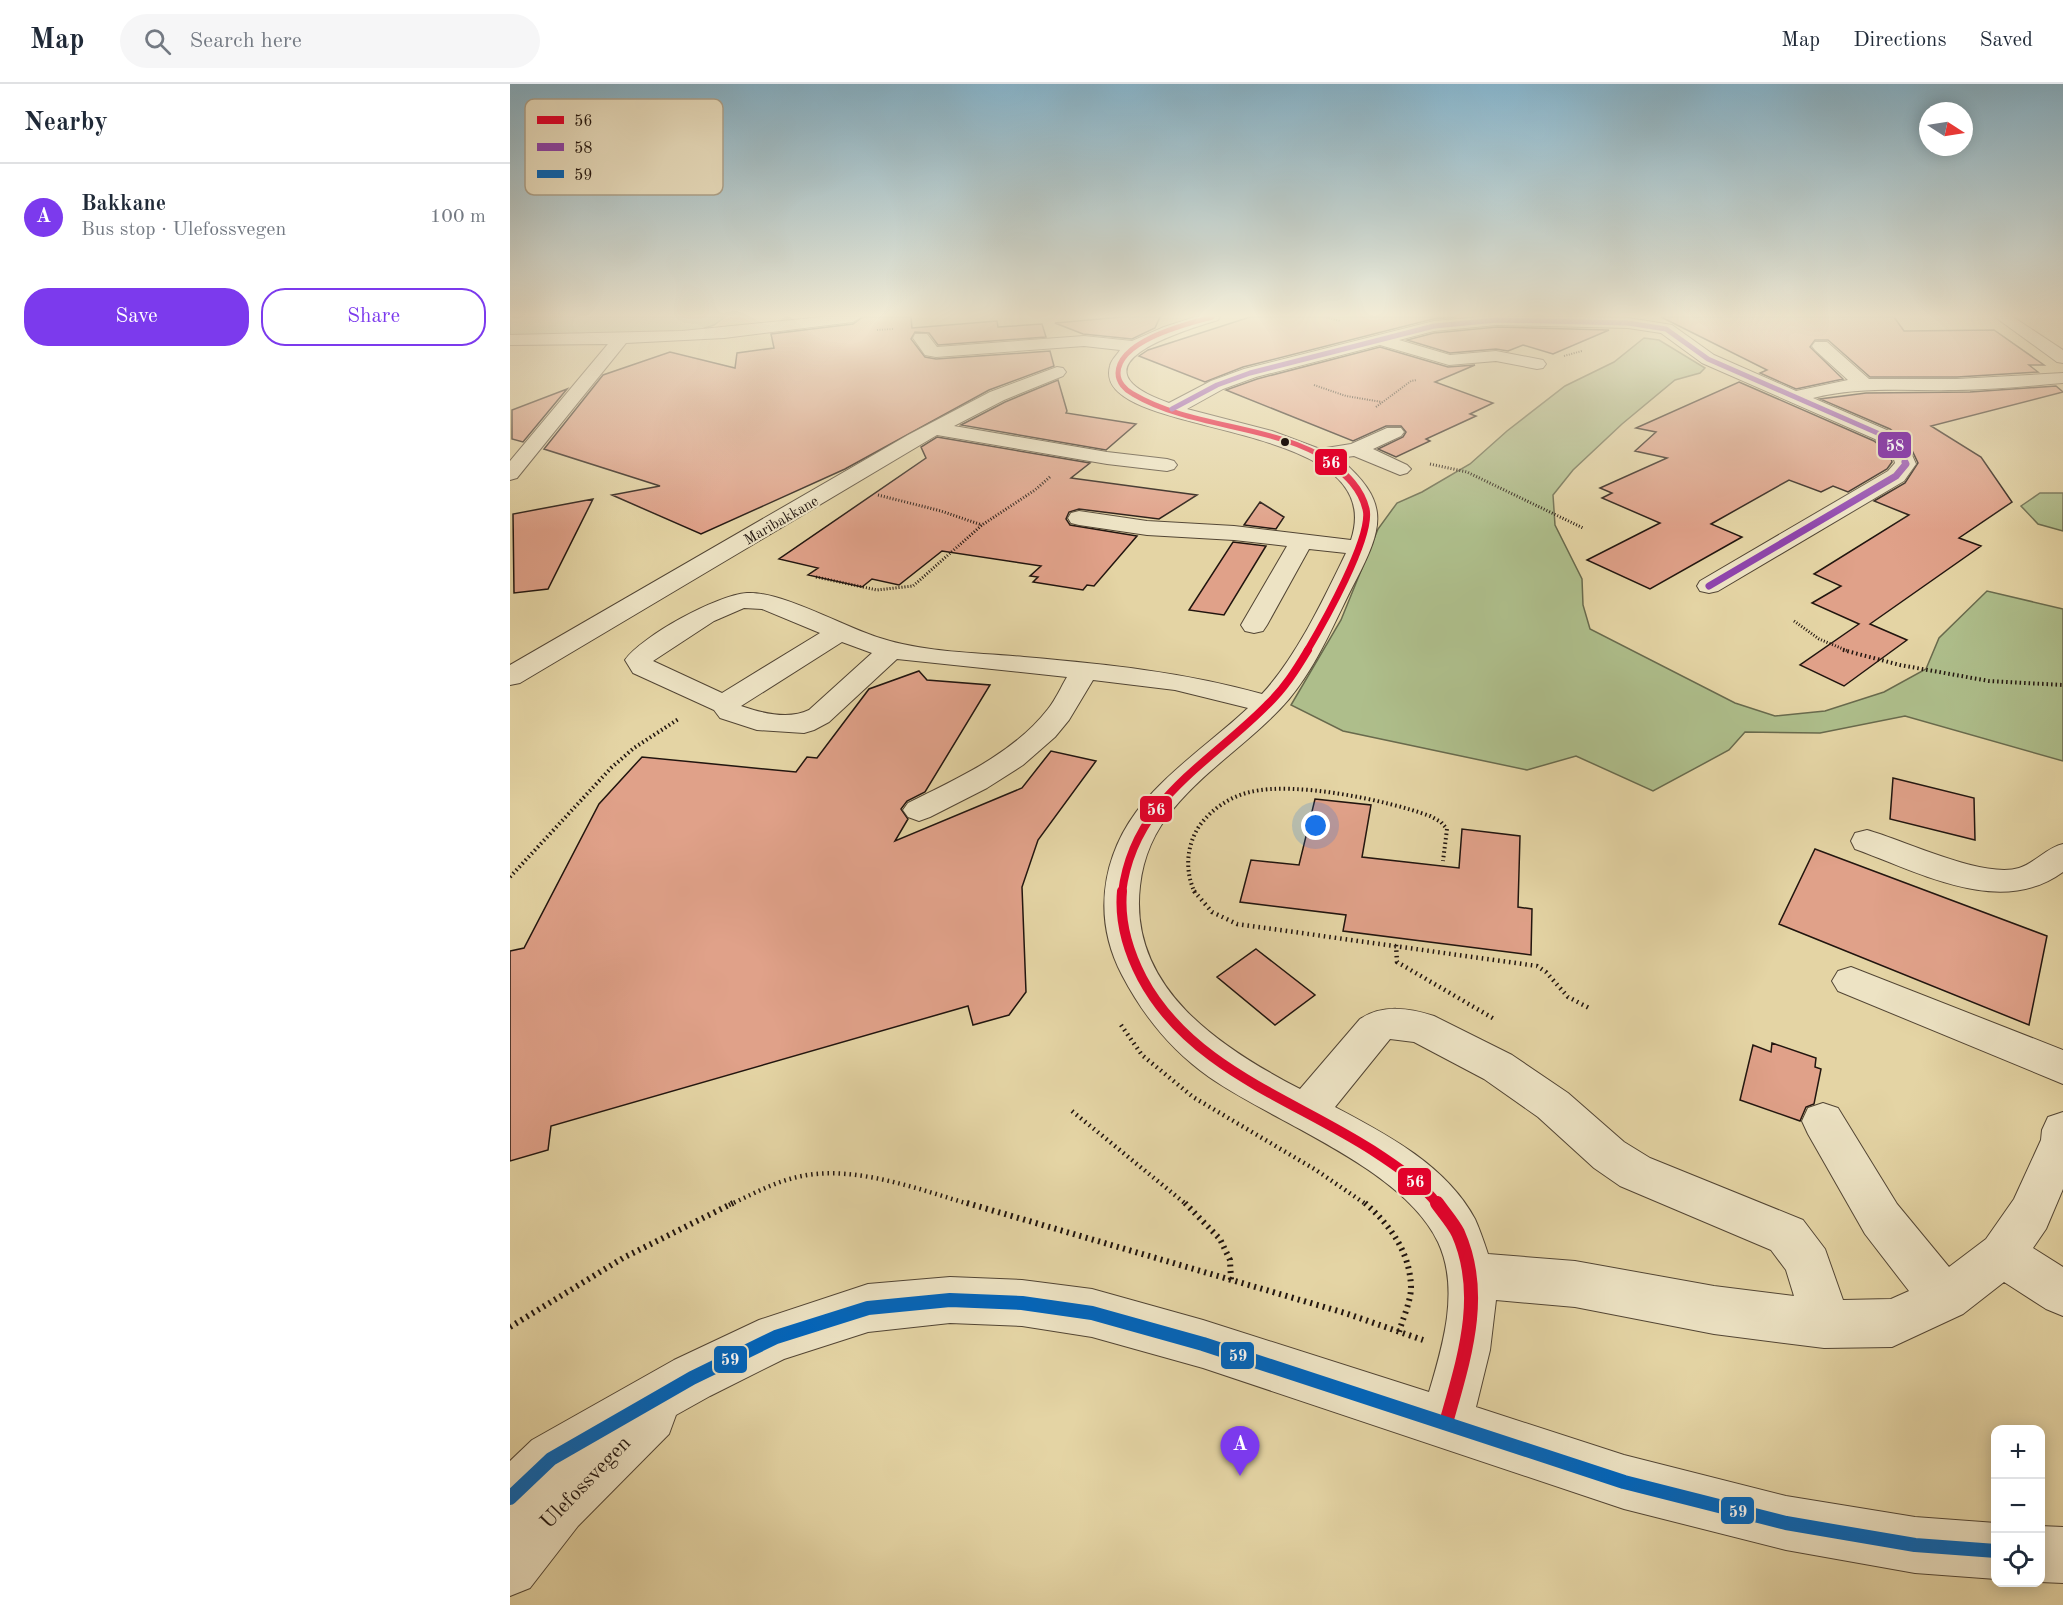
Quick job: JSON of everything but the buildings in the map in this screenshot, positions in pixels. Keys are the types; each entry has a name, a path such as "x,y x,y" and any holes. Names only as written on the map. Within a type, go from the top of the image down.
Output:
{"street":[{"path":"510,474 581,388"},
{"name":"Maribakkane","path":"510,677 934,429 1016,388"},
{"path":"1127,388 1133,394 1172,409 1300,446 1319,455 1351,478 1365,503 1367,516 1359,548 1307,651 1290,679 1268,705 1184,777 1155,808 1137,837 1126,866 1121,920 1129,949 1142,980 1163,1011 1188,1039 1218,1062 1392,1161 1421,1185 1446,1214 1464,1245 1471,1275 1472,1308 1464,1353 1446,1423"},
{"path":"1172,409 1211,388"},
{"path":"1709,586 1896,476 1906,464 1901,450 1882,435 1772,388"},
{"path":"1792,397 1831,388"},
{"path":"934,429 1071,452 1167,465"},
{"path":"1319,455 1356,449 1394,432"},
{"path":"1356,449 1394,466"},
{"path":"1078,518 1147,528 1234,532 1359,548"},
{"path":"1254,625 1302,541"},
{"path":"891,650 819,716 804,724 757,721 730,712 718,700 643,667 639,660 645,653 725,606 741,601 769,603 891,650 1182,682 1239,695 1268,705"},
{"path":"718,700 840,632"},
{"path":"919,810 982,779 1038,738 1060,713 1085,670"},
{"path":"1867,841 1974,876 1996,880 2019,880 2043,870 2063,855"},
{"path":"1851,981 2063,1067"},
{"path":"1305,1113 1374,1030 1384,1023 1420,1027 1498,1067 1553,1105 1609,1155 1635,1172 1787,1235 1800,1247 1811,1269 1824,1324"},
{"path":"1823,1121 1881,1219 1946,1298"},
{"path":"1471,1275 1575,1284 1714,1310 1824,1324 1892,1323 1946,1298 2002,1255 2030,1214 2062,1140 2063,1130"},
{"path":"2002,1255 2063,1293"},
{"name":"Ulefossvegen","path":"510,1498 551,1459 692,1378 776,1337 868,1308 950,1300 1022,1303 1092,1313 1203,1344 1624,1482 1786,1523 1915,1545 1991,1551"},
{"name":"Ulefossvegen","path":"510,1568 524,1547 574,1488 692,1378"},
{"path":"2045,1554 2063,1556"}],"path":[{"path":"1323,388 1347,396 1383,402"},
{"path":"1375,408 1402,388"},
{"path":"816,577 868,589 902,590 920,582 982,525 1042,484 1071,452"},
{"path":"1394,466 1403,459 1467,472 1498,484 1583,528"},
{"path":"836,487 903,500 982,525"},
{"path":"1794,621 1819,639 1844,650 1900,665 1989,681 2063,685"},
{"path":"510,877 611,768 634,748 718,700"},
{"path":"1443,861 1447,830 1444,824 1433,817 1376,801 1270,789 1249,792 1226,802 1211,814 1195,829 1190,842 1187,863 1190,887 1206,909 1224,920 1237,924 1536,966 1546,972 1568,997 1591,1009"},
{"path":"1121,1025 1142,1055 1193,1097 1359,1198 1386,1222 1405,1254 1411,1288 1399,1332"},
{"path":"1072,1111 1195,1211 1220,1239 1230,1260 1231,1281"},
{"path":"510,1327 598,1270 658,1238 753,1194 805,1175 867,1177 898,1183 1345,1313 1464,1353"}],"green space":[{"path":"1562,388 1665,388 1622,424 1573,470 1553,495 1555,525 1582,579 1583,605 1590,629 1735,703 1775,716 1825,711 1884,692 1926,669 1939,638 1987,591 2063,609 2063,761 1905,716 1820,733 1745,732 1729,750 1653,791 1576,756 1527,770 1343,731 1291,705 1341,620 1378,529 1397,503 1422,492 1470,464 1507,431"},
{"path":"2040,493 2063,493 2063,531 2038,524 2021,506"}],"transit line":[{"name":"56","path":"1125,388 1159,406 1265,435 1300,447 1331,462 1354,482 1366,508 1364,537 1356,556 1310,646 1291,677 1281,691 1248,724 1182,780 1162,800 1145,823 1132,848 1124,877 1121,918 1126,940 1146,986 1166,1014 1189,1039 1224,1066 1355,1139 1397,1166 1432,1196 1458,1232 1471,1275 1471,1312 1465,1350 1446,1423"},
{"name":"58","path":"1172,409 1211,388"},
{"name":"58","path":"1709,586 1896,476 1906,464 1901,450 1882,435 1774,388"},
{"name":"59","path":"510,1498 551,1459 692,1378 776,1337 868,1308 950,1300 1022,1303 1092,1313 1203,1344 1624,1482 1786,1523 1915,1545 1991,1551"}],"place":[{"name":"Bakkane","path":"1240,1476"}]}
